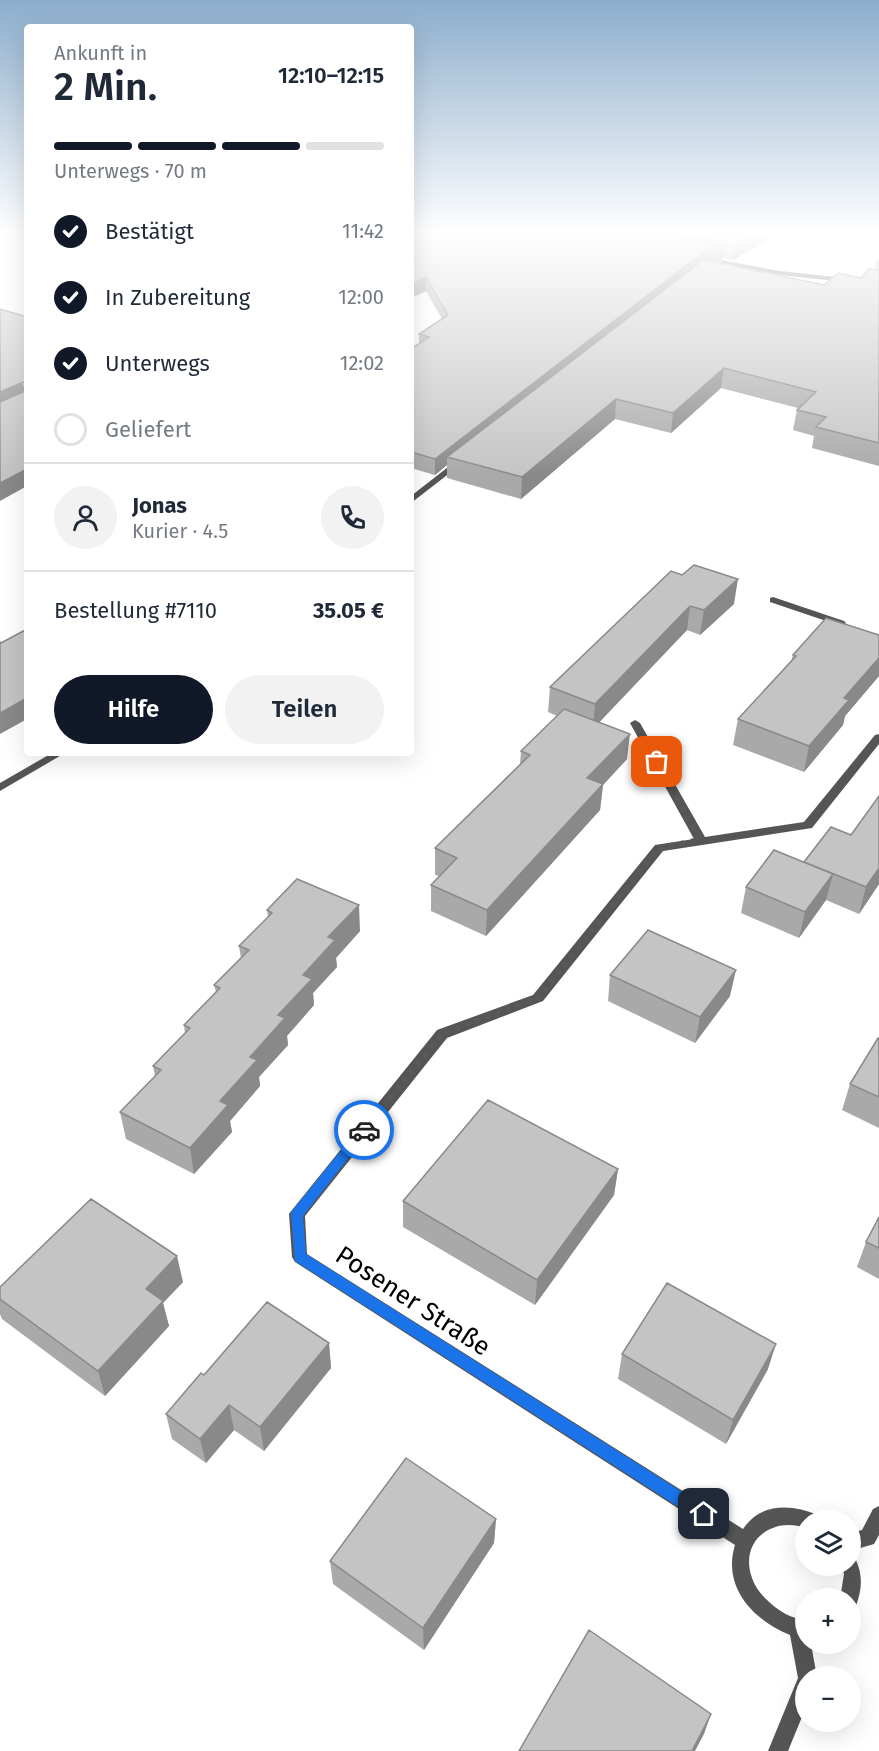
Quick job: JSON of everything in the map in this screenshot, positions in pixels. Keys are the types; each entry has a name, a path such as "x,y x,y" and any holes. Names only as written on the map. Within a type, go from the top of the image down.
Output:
{"street":[{"path":"414,498 467,456"},
{"path":"773,600 847,625"},
{"path":"635,723 700,840"},
{"name":"Posener Straße","path":"744,1540 300,1257 297,1214 442,1034 538,998 659,848 808,825 879,737"},
{"path":"0,788 55,756"},
{"path":"795,1516 790,1515 763,1520 744,1540 739,1569 748,1593 768,1616 795,1626"},
{"path":"861,1540 868,1538 879,1515"},
{"path":"778,1751 795,1709"}],"building":[{"path":"0,313 13,313 24,316 24,382 0,392"},
{"path":"447,313 625,313 435,459 414,453 414,347 429,337 419,334 448,315"},
{"path":"635,313 879,313 879,443 816,427 826,417 797,410 816,392 724,368 673,413 616,399 522,477 447,457"},
{"path":"24,391 24,471 0,483 0,402"},
{"path":"694,565 738,579 704,610 690,606 595,704 550,687 671,571 682,575"},
{"path":"826,618 879,635 879,658 844,698 849,700 809,746 738,719 796,656 793,655"},
{"path":"24,631 24,700 0,713 0,642"},
{"path":"564,709 630,734 587,778 603,784 487,910 431,885 457,858 435,848 530,755 521,751"},
{"path":"879,796 879,868 866,887 804,862 831,827 851,835"},
{"path":"774,850 833,874 805,912 746,887"},
{"path":"297,879 359,905 328,937 335,940 303,975 312,979 278,1015 285,1018 250,1057 257,1060 220,1101 228,1105 190,1148 120,1112 161,1070 153,1066 190,1028 184,1025 220,988 214,985 249,950 239,946 272,913 267,910"},
{"path":"648,930 736,970 700,1017 610,975"},
{"path":"879,1038 879,1097 850,1084"},
{"path":"488,1100 618,1169 537,1280 403,1201"},
{"path":"91,1199 177,1256 146,1289 163,1301 98,1371 0,1299 0,1287"},
{"path":"879,1217 879,1248 866,1242"},
{"path":"667,1283 776,1344 733,1420 622,1354"},
{"path":"267,1302 329,1343 260,1427 229,1405 200,1439 166,1414 201,1373 204,1375"},
{"path":"406,1458 496,1519 423,1628 330,1561"},
{"path":"589,1630 711,1714 692,1751 519,1751"}],"way so far":[{"path":"364,1130 442,1034 538,998 659,848 700,840 657,762"}],"route":[{"path":"364,1130 297,1214 300,1257 704,1514"}]}
